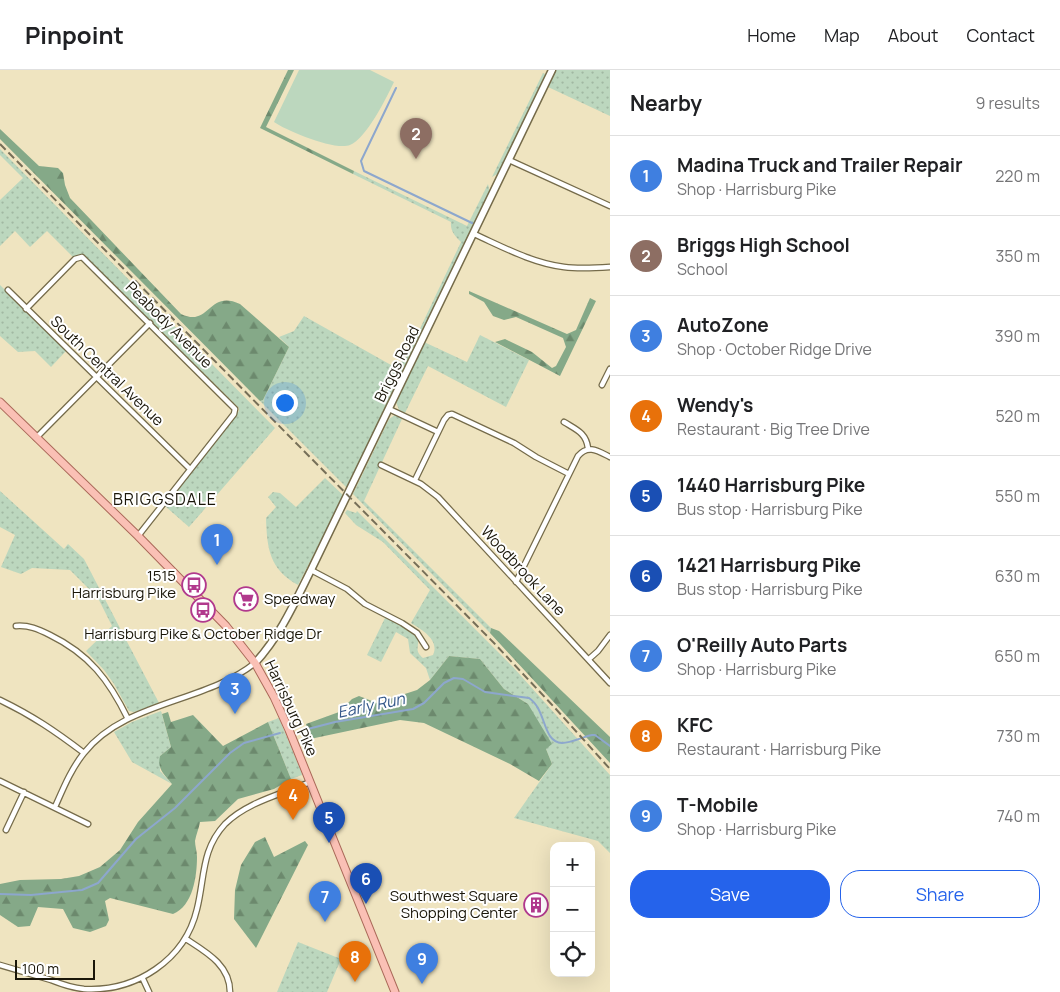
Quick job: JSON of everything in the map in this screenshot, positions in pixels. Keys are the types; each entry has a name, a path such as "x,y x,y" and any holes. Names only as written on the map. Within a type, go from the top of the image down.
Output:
{"main road":[{"name":"Harrisburg Pike","path":"0,402 138,536 226,626 255,663 284,717 395,992"}],"street":[{"name":"Briggs Road","path":"255,663 281,628 311,570 552,70"},
{"path":"509,160 610,206"},
{"path":"474,234 523,256 550,265 576,268 610,267"},
{"name":"Peabody Avenue","path":"26,309 75,259 80,256 84,258 234,407 234,414 190,469"},
{"name":"South Central Avenue","path":"8,290 190,469"},
{"path":"36,438 150,323"},
{"path":"602,385 610,369"},
{"path":"389,409 438,432"},
{"path":"415,480 446,417 454,414 514,443 569,474"},
{"path":"564,422 584,435 587,439 588,448"},
{"path":"516,582 578,456 588,448 610,456"},
{"name":"Woodbrook Lane","path":"381,465 415,480 438,497 610,683"},
{"path":"138,536 190,469"},
{"path":"311,570 347,589 365,604 402,622 417,633 426,648"},
{"path":"16,626 24,625 59,639 86,658 112,689 128,719"},
{"path":"589,660 610,635"},
{"path":"55,807 84,753 101,736 128,719 217,686 245,671 255,663"},
{"path":"0,700 30,715 84,753"},
{"path":"0,781 88,824"},
{"path":"0,965 83,991 111,989 143,979 166,962 186,939 197,910 205,859 212,842 219,832 233,817 249,807 310,782"},
{"path":"6,830 24,792"},
{"path":"186,939 217,961 228,977 230,992"},
{"path":"143,979 149,992"}],"green space":[{"path":"288,70 294,70 266,127 354,171 353,174 260,128"},
{"path":"299,70 370,70 394,82 363,135 350,145 334,145 300,135 274,122"},
{"path":"556,70 610,70 610,116 548,87"},
{"path":"543,73 546,79 501,172 492,177"},
{"path":"0,129 39,166 58,168 63,173 70,198 181,314 191,317 198,316 221,301 240,304 289,347 263,400 260,401 0,139"},
{"path":"0,149 275,428 189,527 165,506 239,411 239,408 84,255 73,257 47,231 30,247 15,231 0,246 0,200 23,178 0,155"},
{"path":"354,171 467,226 488,184 490,193 348,487 346,487 260,401 263,400 289,347 279,337 294,331 304,316 391,365 401,362 407,356 461,242 452,231 451,222 353,174"},
{"path":"0,285 66,351 51,367 35,351 18,352 0,336"},
{"path":"469,291 567,334 576,330 590,298 596,301 560,376 495,342 505,339 532,352 552,368 556,366 566,347 563,338 516,317 504,320 493,316 484,302 469,294"},
{"path":"480,335 529,360 506,407 428,366 405,413 399,410 396,402 424,342 467,362"},
{"path":"395,415 402,419 364,501 491,628 490,633 353,494 389,419"},
{"path":"325,478 344,496 298,585 281,572 271,557 267,539 266,518 276,507 268,497 273,492 280,493 296,507"},
{"path":"0,491 64,549 68,544 84,559 159,703 134,712 129,711 104,670 86,651 112,626 98,598 70,570 32,568 21,574 1,567 15,535 0,527"},
{"path":"347,510 356,513 357,511 513,667 610,775 610,853 598,841 514,818 552,764 528,704 504,689 480,659 449,656 430,680 426,668 410,653 408,639 396,632 381,662 367,655 385,618 402,625 416,636 418,639 418,652 423,658 433,655 435,650 432,640 425,632 411,623 430,590 383,542 356,525 345,513"},
{"path":"491,628 499,631 610,737 610,763 490,633"},
{"path":"449,656 480,659 504,689 528,704 552,744 546,749 552,764 539,781 510,764 424,723 400,720 310,739 306,724 339,712 352,699 359,696 377,703 417,690 430,680"},
{"path":"161,711 171,747 160,756 160,771 172,784 132,762 114,732 132,722"},
{"path":"168,712 171,722 193,715 223,746 268,722 291,779 274,789 238,799 215,821 200,822 195,841 197,865 195,881 185,904 173,914 110,898 105,901 109,920 106,926 90,932 73,928 63,909 38,907 30,926 18,927 0,915 0,884 20,880 61,879 79,876 100,867 120,850 138,822 172,784 159,764 160,756 171,747 162,714"},
{"path":"279,718 302,775 291,779 268,722"},
{"path":"265,837 274,857 305,841 308,845 256,948 234,919 235,890 241,865 255,842"},
{"path":"298,942 341,959 327,992 277,992"}],"waterway":[{"path":"396,88 361,161 364,171 472,223"},
{"name":"Early Run","path":"304,730 335,722 413,709 424,703 444,683 454,678 463,679 485,692 529,698 535,703 551,737 556,741 566,743 595,735 610,746"},
{"name":"Early Run","path":"0,894 31,895 82,890 98,883 136,839 175,808 230,753 244,743 280,733"}],"railway":[{"path":"0,144 494,643 610,769"}],"place":[{"name":"Briggs High School","path":"416,159"},
{"name":"Madina Truck and Trailer Repair","path":"217,565"},
{"name":"1515 Harrisburg Pike","path":"194,585"},
{"name":"Speedway","path":"246,599"},
{"name":"Harrisburg Pike & October Ridge Dr","path":"203,610"},
{"name":"AutoZone","path":"235,714"},
{"name":"Wendy's","path":"293,820"},
{"name":"1440 Harrisburg Pike","path":"329,843"},
{"name":"1421 Harrisburg Pike","path":"366,904"},
{"name":"Southwest Square Shopping Center","path":"536,905"},
{"name":"O'Reilly Auto Parts","path":"325,922"},
{"name":"KFC","path":"355,982"},
{"name":"T-Mobile","path":"422,984"}],"district":[{"name":"BRIGGSDALE","path":"165,499"}]}
